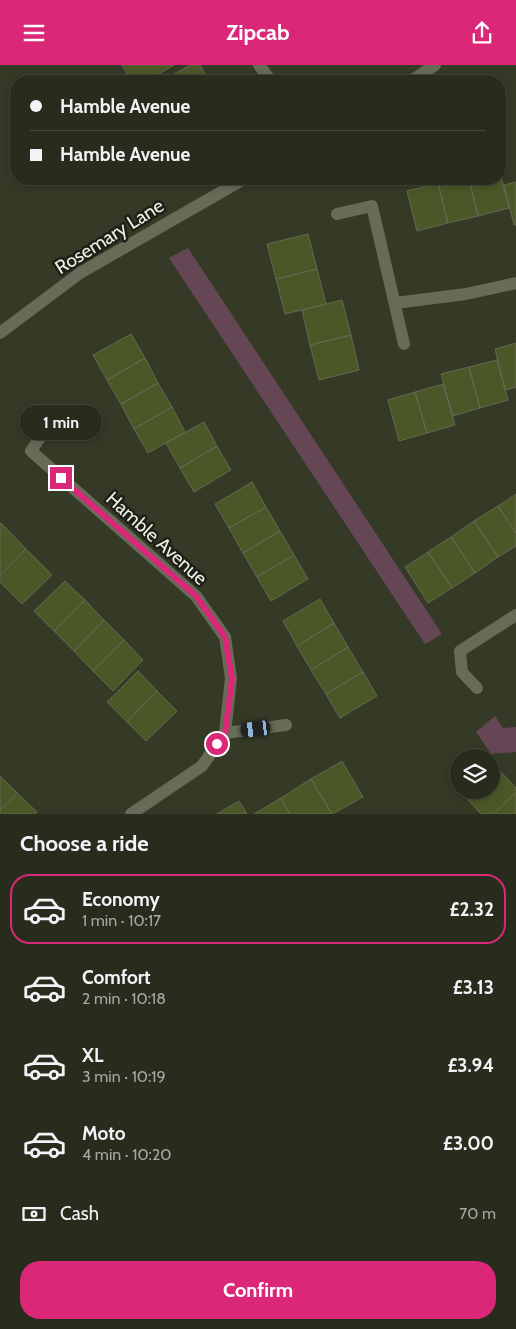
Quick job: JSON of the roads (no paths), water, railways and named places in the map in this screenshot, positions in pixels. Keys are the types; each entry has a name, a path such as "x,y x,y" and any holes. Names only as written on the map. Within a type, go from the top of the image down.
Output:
{"street":[{"path":"420,75 435,65"},
{"name":"Rosemary Lane","path":"0,333 80,273 234,185"},
{"path":"337,214 372,206 404,344"},
{"path":"395,303 466,294 516,283"},
{"name":"Hamble Avenue","path":"52,420 31,451 196,596 225,637 232,679 225,733 202,766 131,814"},
{"path":"477,688 462,671 460,651 516,615"},
{"path":"225,733 286,725"}]}
